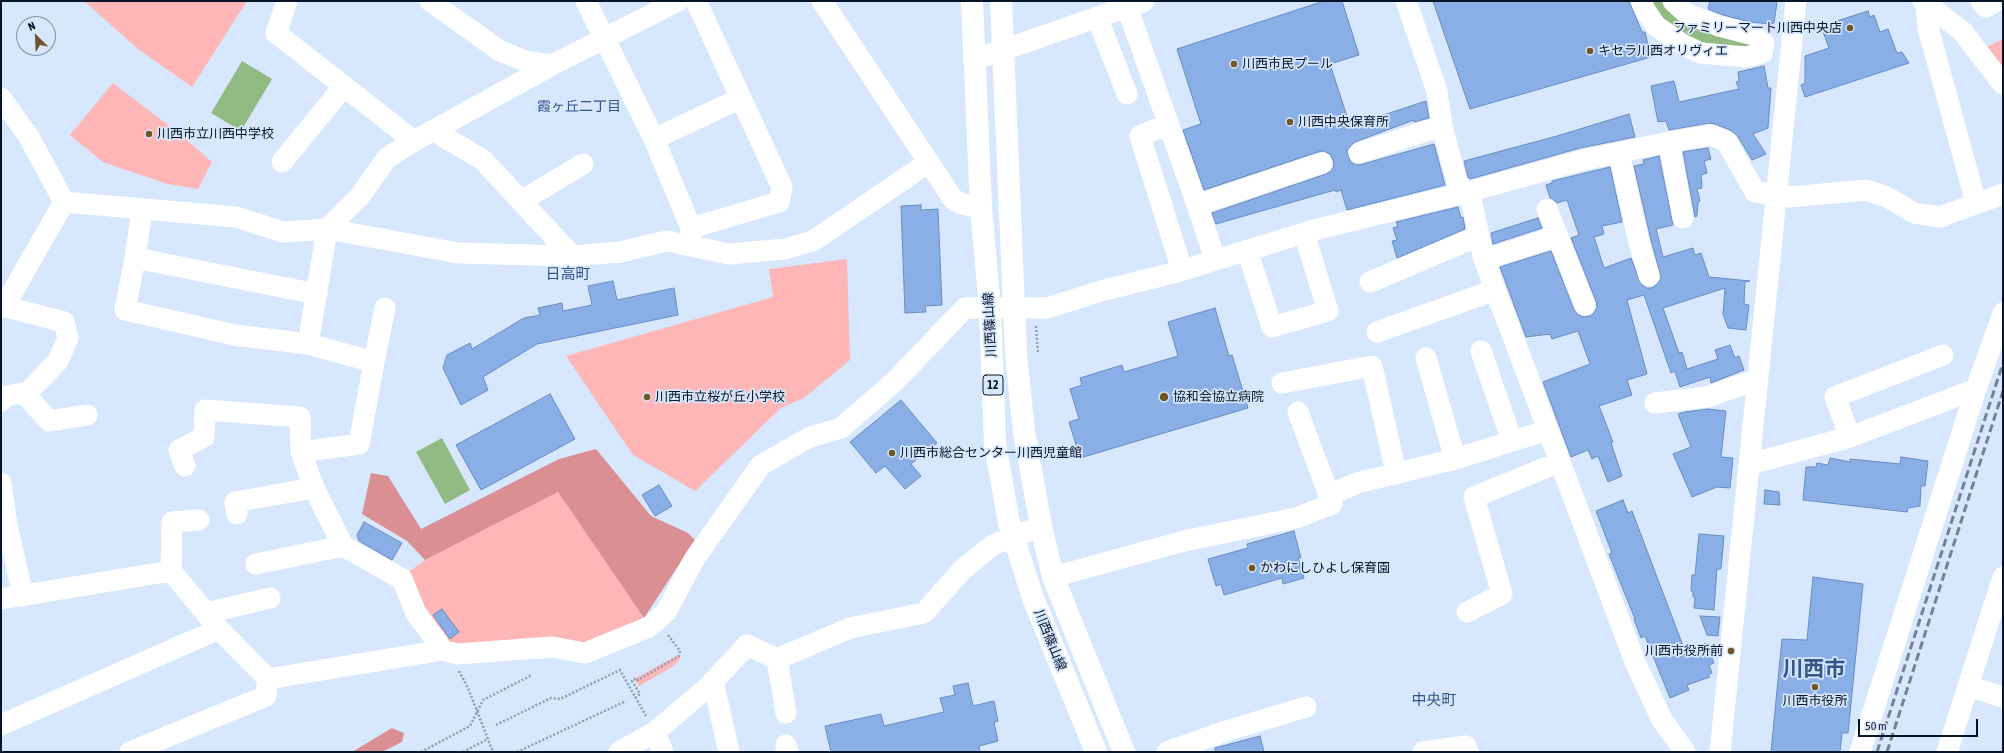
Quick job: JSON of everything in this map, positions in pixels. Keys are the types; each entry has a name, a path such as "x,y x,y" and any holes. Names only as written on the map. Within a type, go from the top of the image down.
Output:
{"main road":[{"name":"川西篠山線","path":"972,1 981,208 990,308 995,444 1010,523 1033,598 1096,752"},
{"name":"川西篠山線","path":"1001,1 1016,354 1024,432 1041,526 1053,577 1124,752"}],"street":[{"path":"287,1 276,33 414,141"},
{"path":"430,1 500,51 525,61 552,65"},
{"path":"586,1 654,139 691,237 729,254 785,249 813,241 929,162"},
{"path":"308,344 327,229 360,196 387,158 414,141 552,65 606,39 648,8 678,1"},
{"path":"64,202 236,217 283,232 327,229 458,252 572,256 620,252 691,237 779,202 782,187 696,1"},
{"path":"822,1 953,199 962,204 981,208"},
{"path":"1406,1 1437,91 1442,126 1457,182 1472,203 1484,260 1495,290 1635,662 1662,720 1685,752"},
{"path":"1641,1 1645,10 1656,26 1682,44 1700,53 1746,57 1762,54 1764,43 1754,35 1719,26 1687,14 1673,1"},
{"path":"1720,752 1796,1"},
{"path":"1981,1 1986,7 1996,1"},
{"path":"1926,2 1928,28 1976,203"},
{"path":"1926,2 1962,32 2002,87"},
{"path":"974,60 1003,51 1132,3 1168,124 1215,259"},
{"path":"1097,17 1127,94"},
{"path":"282,162 344,86"},
{"path":"1,98 29,137 64,202"},
{"path":"654,139 741,98"},
{"path":"1168,124 1140,136 1182,270"},
{"path":"1359,153 1442,126"},
{"path":"434,131 483,160 572,256"},
{"path":"268,679 446,651 457,654 552,647 585,654 649,627 666,612 695,558 761,465 810,436 841,428 894,382 965,308 1047,308 1101,291 1182,270 1304,233 1464,193 1576,162 1669,142 1711,135 1726,141 1755,192 1776,196 1833,194 1866,190 1888,197 1914,213 1940,217 2003,194"},
{"path":"1669,142 1683,218"},
{"path":"1619,153 1639,243 1649,276"},
{"path":"521,201 583,164"},
{"path":"1197,205 1322,164"},
{"path":"1,401 6,396 28,392 58,361 68,338 64,322 4,297 64,202"},
{"path":"142,208 135,258 125,310 235,336 308,344 374,362"},
{"path":"1547,209 1585,305"},
{"path":"1246,250 1272,327 1328,311 1304,233"},
{"path":"1370,282 1479,236"},
{"path":"1484,260 1558,236"},
{"path":"135,258 317,294"},
{"path":"1377,332 1495,290"},
{"path":"301,452 358,444 385,308"},
{"path":"1860,752 1976,389 2003,313"},
{"path":"1481,351 1512,441"},
{"path":"1850,436 1835,397 1943,354"},
{"path":"1426,358 1455,458"},
{"path":"1282,383 1372,366 1396,473"},
{"path":"1655,403 1707,397 1758,379"},
{"path":"1750,464 1850,436 1976,389"},
{"path":"24,393 50,421 87,415"},
{"path":"185,466 179,450 204,437 205,410 300,417 301,452 314,488 343,546 402,579 416,613 446,651"},
{"path":"1053,577 1184,541 1296,518 1332,504 1298,412"},
{"path":"1329,495 1358,483 1455,458 1548,430"},
{"path":"1467,612 1502,594 1474,497 1560,462"},
{"path":"1,483 5,537 23,596"},
{"path":"237,514 235,502 314,488"},
{"path":"199,520 172,522 171,571 218,629 268,679"},
{"path":"619,752 655,732 714,681 747,645 777,659 850,628 924,613 962,570 994,545 1041,526"},
{"path":"256,564 343,546"},
{"path":"1,599 171,571"},
{"path":"1947,752 2003,577"},
{"path":"206,613 270,598"},
{"path":"1,725 218,629"},
{"path":"777,659 786,713"},
{"path":"130,752 266,696 268,679"},
{"path":"714,681 729,752"},
{"path":"1968,686 2003,697"},
{"path":"1167,752 1226,731 1306,707"},
{"path":"655,732 663,752"},
{"path":"1423,752 1466,746 1468,752"}],"path":[{"path":"446,651 468,688 493,752"},
{"path":"635,698 640,694 632,681 636,678 638,680 679,656 680,651"},
{"path":"496,725 551,698 560,699 620,670 655,732"},
{"path":"421,752 470,726 483,700 532,675"},
{"path":"517,752 626,701"},
{"path":"463,752 488,739"}],"shaded area":[{"path":"84,1 247,1 192,87 138,49"},
{"path":"2003,39 2003,73 1985,48"},
{"path":"242,61 272,79 241,131 211,113"},
{"path":"113,83 181,135 212,162 198,189 167,184 103,162 70,135"},
{"path":"847,259 850,360 804,398 781,408 695,491 633,455 566,356 773,297 769,269"},
{"path":"442,438 470,490 445,504 416,452"},
{"path":"596,449 651,516 688,533 695,540 644,618 558,492 425,560 407,541 362,514 371,473 388,476 421,529 559,459"},
{"path":"558,492 644,618 587,645 443,644 403,576 425,560"},
{"path":"678,655 681,658 672,667 639,686 634,679"},
{"path":"392,728 404,733 402,742 382,752 352,752"}],"building":[{"path":"1324,1 1342,1 1359,55 1330,64 1350,126 1426,101 1429,118 1414,122 1414,120 1355,142 1347,150 1351,162 1356,165 1363,164 1434,144 1445,185 1347,210 1341,190 1336,192 1335,190 1216,224 1212,213 1326,174 1331,171 1334,166 1333,160 1330,154 1324,151 1318,152 1204,190 1183,130 1201,124 1177,49"},
{"name":"キセラ川西オリヴィエ","path":"1433,1 1629,1 1642,32 1645,32 1651,57 1470,109"},
{"path":"1710,1 1775,1 1777,3 1774,23 1750,22 1723,15 1708,9"},
{"path":"1868,11 1870,17 1874,15 1880,32 1888,29 1897,53 1902,52 1909,63 1805,97 1801,85 1805,83 1805,56 1829,48 1821,26"},
{"path":"1764,66 1768,88 1771,88 1768,128 1753,134 1766,154 1752,160 1737,135 1730,130 1715,124 1709,123 1669,130 1666,121 1658,122 1651,86 1674,81 1679,102 1739,89 1736,82 1739,81 1738,72"},
{"path":"1629,114 1635,137 1580,148 1470,179 1468,177 1464,161 1557,136"},
{"path":"1708,148 1711,159 1704,161 1707,173 1701,175 1702,188 1697,189 1700,201 1698,202 1697,216 1695,217 1683,152"},
{"path":"1659,156 1673,225 1656,229 1663,257 1693,248 1695,255 1701,253 1709,277 1750,281 1745,282 1744,304 1749,305 1746,330 1728,328 1723,314 1725,288 1663,308 1679,353 1682,352 1687,369 1718,359 1715,350 1730,345 1735,358 1739,356 1744,370 1711,383 1710,377 1680,387 1675,371 1671,373 1644,295 1627,300 1647,374 1627,380 1632,395 1599,406 1613,442 1611,443 1622,476 1608,482 1598,456 1592,459 1588,450 1571,457 1543,382 1590,364 1578,331 1552,339 1550,334 1526,337 1500,267 1551,251 1574,310 1578,315 1584,317 1590,316 1594,313 1597,307 1596,301 1571,238 1579,235 1567,200 1557,203 1550,198 1546,185 1552,183 1552,181 1610,167 1622,222 1602,226 1604,234 1594,237 1604,268 1631,258 1641,284 1647,288 1652,288 1661,279 1634,166 1644,164 1643,160"},
{"path":"921,205 921,210 938,209 942,305 925,306 926,312 905,313 901,206"},
{"path":"1458,207 1461,218 1463,217 1465,229 1397,258 1392,241 1397,240 1393,228 1398,226 1396,222"},
{"path":"1538,218 1542,228 1493,244 1491,233"},
{"path":"613,281 617,300 674,288 678,315 537,344 483,377 488,390 461,405 443,368 447,355 470,343 472,349 524,318 540,315 538,308 562,303 563,311 592,305 588,286"},
{"path":"1215,308 1229,356 1232,355 1248,408 1080,458 1069,422 1079,419 1070,389 1082,385 1080,378 1122,365 1124,372 1178,356 1168,322"},
{"path":"550,394 575,439 481,490 456,445"},
{"name":"川西市総合センター川西児童館","path":"901,400 937,443 911,464 921,476 905,489 885,466 876,473 850,442"},
{"path":"1708,409 1726,411 1721,457 1733,458 1730,488 1717,487 1692,497 1673,454 1691,447 1678,414"},
{"path":"1901,457 1928,461 1925,486 1921,486 1920,506 1908,508 1907,512 1803,500 1806,467 1816,467 1817,463 1828,465 1830,458 1850,462 1850,459 1900,464"},
{"path":"659,485 672,506 655,516 642,495"},
{"path":"1765,490 1779,492 1780,505 1764,504"},
{"path":"1623,500 1628,513 1632,511 1685,651 1689,658 1690,649 1706,643 1714,663 1709,665 1712,673 1708,675 1710,677 1687,685 1689,690 1670,698 1645,636 1641,638 1609,554 1612,553 1596,511"},
{"path":"364,522 402,543 392,560 359,541 357,535"},
{"path":"1294,531 1301,558 1298,558 1304,578 1283,584 1282,578 1224,595 1221,584 1216,586 1208,559 1248,548 1247,544"},
{"path":"1699,534 1724,536 1721,569 1717,569 1714,610 1694,608 1695,597 1693,597 1693,591 1691,591 1692,575 1695,575"},
{"name":"川西市役所","path":"1813,577 1863,584 1848,733 1842,733 1840,752 1771,752 1782,639 1807,640"},
{"path":"442,609 459,632 450,639 433,615"},
{"path":"1700,616 1720,617 1718,636 1707,635"},
{"path":"968,683 973,706 994,701 998,721 994,722 998,741 979,746 980,752 831,752 825,726 881,714 884,726 944,712 940,698 955,695 953,686"},
{"path":"1260,736 1264,752 1215,752 1215,748"}],"waterway":[{"path":"1656,1 1660,11 1690,33 1742,45"}],"railway":[{"path":"1877,752 2003,363"},
{"path":"1887,752 2003,391"}],"place":[{"name":"ファミリーマート川西中央店","path":"1850,28"},
{"name":"キセラ川西オリヴィエ","path":"1590,51"},
{"name":"川西市民プール","path":"1234,64"},
{"name":"川西中央保育所","path":"1290,122"},
{"name":"川西市立川西中学校","path":"149,134"},
{"name":"川西市立桜が丘小学校","path":"647,397"},
{"name":"協和会協立病院","path":"1164,397"},
{"name":"川西市総合センター川西児童館","path":"892,453"},
{"name":"かわにしひよし保育園","path":"1252,568"},
{"name":"川西市役所前","path":"1731,651"},
{"name":"川西市役所","path":"1815,687"}],"district":[{"name":"霞ヶ丘二丁目","path":"579,107"},
{"name":"日高町","path":"568,274"},
{"name":"川西市","path":"1814,669"},
{"name":"中央町","path":"1434,700"}]}
